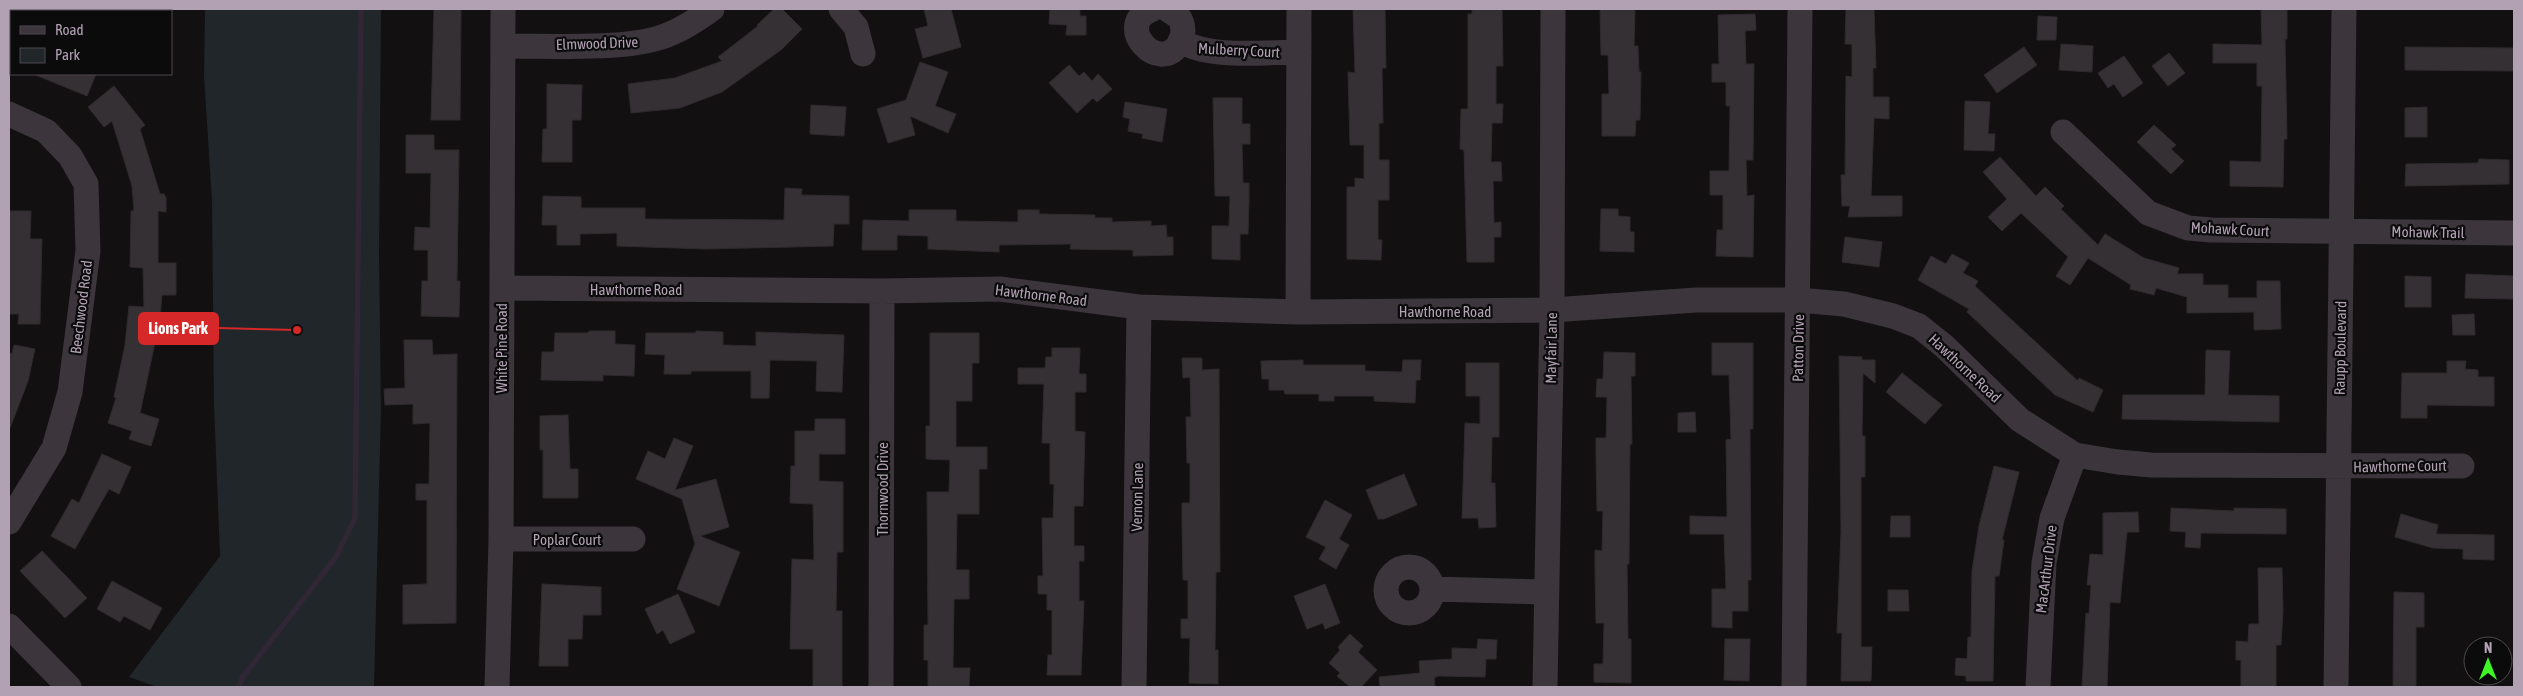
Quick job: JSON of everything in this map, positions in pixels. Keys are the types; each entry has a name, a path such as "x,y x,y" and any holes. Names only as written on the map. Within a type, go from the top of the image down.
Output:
{"street":[{"name":"White Pine Road","path":"497,687 501,539 503,9"},
{"name":"Elmwood Drive","path":"503,46 620,45 653,40 672,34 712,9"},
{"path":"841,9 856,27 862,54"},
{"name":"Mulberry Court","path":"1153,9 1142,15 1137,25 1137,37 1143,46 1150,51 1161,54 1171,51 1180,42 1183,28 1181,20 1167,9"},
{"path":"1298,312 1298,52 1300,9"},
{"name":"Mayfair Lane","path":"1545,687 1552,310 1553,9"},
{"name":"Patton Drive","path":"1794,687 1800,9"},
{"name":"Raupp Boulevard","path":"2336,687 2344,9"},
{"name":"Mulberry Court","path":"1180,42 1194,49 1208,51 1298,52"},
{"name":"Beechwood Road","path":"9,114 46,131 70,156 86,184 88,251 70,392 54,448 9,522"},
{"name":"Mohawk Court","path":"2063,132 2148,213 2169,222 2188,228 2211,230 2342,231"},
{"name":"Mohawk Trail","path":"2342,231 2514,233"},
{"name":"Hawthorne Road","path":"502,288 882,291 1000,289 1139,307 1298,312 1552,310 1661,301 1798,300 1844,304 1894,316 1919,326 1944,346 2020,420 2075,455 2151,465 2338,467"},
{"name":"Thornwood Drive","path":"881,687 882,291"},
{"name":"Vernon Lane","path":"1134,687 1139,307"},
{"name":"MacArthur Drive","path":"2038,687 2044,563 2052,518 2075,455"},
{"name":"Hawthorne Court","path":"2338,467 2462,466"},
{"name":"Poplar Court","path":"501,539 633,539"},
{"path":"1432,588 1546,592"},
{"path":"9,626 69,687"}],"green space":[{"path":"205,9 381,9 379,255 381,409 374,687 157,687 129,677 220,556 214,405 212,201 204,76"}],"building":[{"path":"434,9 461,9 460,120 431,120"},
{"path":"774,9 782,9 802,29 781,50 722,92 680,108 631,113 628,84 675,78 722,61 718,57 758,26"},
{"path":"924,9 951,9 961,47 923,58 915,29 928,26"},
{"path":"1050,9 1080,9 1080,16 1086,16 1086,35 1066,35 1067,25 1049,24"},
{"path":"1353,9 1385,9 1386,68 1382,68 1383,123 1379,123 1379,160 1389,160 1389,200 1378,200 1378,240 1382,240 1381,260 1347,259 1347,187 1355,187 1355,178 1364,179 1364,145 1350,145 1348,72 1355,73"},
{"path":"1472,9 1502,9 1503,66 1496,66 1496,104 1503,104 1502,123 1492,123 1491,162 1501,162 1502,181 1493,181 1494,223 1501,222 1501,237 1494,237 1494,262 1467,262 1464,150 1460,149 1461,109 1468,109 1468,14 1472,14"},
{"path":"1600,9 1635,9 1634,46 1638,46 1639,72 1641,72 1640,120 1636,120 1635,136 1602,136 1602,94 1609,94 1608,55 1601,55"},
{"path":"1846,9 1874,9 1876,68 1873,68 1873,97 1889,97 1889,119 1874,118 1871,196 1902,196 1902,216 1848,217 1850,206 1842,206 1841,175 1845,175 1846,76 1852,77 1852,44 1845,44"},
{"path":"2261,9 2287,9 2287,39 2285,39 2287,139 2284,139 2283,187 2230,186 2230,161 2261,162 2262,86 2257,86 2257,63 2213,63 2213,44 2262,45"},
{"path":"1755,14 1756,30 1745,31 1746,64 1754,64 1753,160 1746,160 1747,196 1754,195 1753,257 1716,256 1717,230 1723,230 1723,195 1710,195 1710,171 1729,171 1730,106 1726,106 1726,82 1712,82 1712,64 1719,64 1718,15"},
{"path":"2038,16 2057,17 2056,40 2037,40"},
{"path":"2061,44 2093,46 2092,72 2059,70"},
{"path":"2024,47 2037,65 1997,93 1984,75"},
{"path":"2405,47 2514,48 2514,71 2405,70"},
{"path":"2169,53 2185,73 2168,86 2152,66"},
{"path":"2124,56 2143,83 2123,97 2114,84 2108,88 2098,73"},
{"path":"920,62 948,72 935,106 956,114 948,133 910,116 915,135 888,143 877,109 906,100"},
{"path":"1069,65 1079,76 1084,72 1092,81 1098,74 1112,89 1097,102 1093,98 1077,113 1049,83"},
{"path":"35,75 96,75 87,96"},
{"path":"547,84 582,85 581,120 572,120 572,162 542,162 543,129 547,129"},
{"path":"114,86 145,125 140,129 160,194 164,194 166,198 166,212 158,211 158,263 176,263 176,295 162,295 158,338 156,338 140,413 159,419 151,446 129,439 132,431 108,423 116,398 114,397 125,345 129,306 144,307 143,268 130,267 131,211 134,211 132,186 112,121 104,127 88,107"},
{"path":"1213,98 1242,98 1242,124 1250,124 1250,144 1242,144 1243,183 1249,183 1249,201 1248,234 1240,234 1240,260 1212,259 1212,226 1229,226 1230,196 1215,196"},
{"path":"1965,101 1990,102 1988,134 1995,134 1994,151 1964,150"},
{"path":"1125,102 1167,109 1162,142 1142,138 1143,134 1128,131 1130,119 1123,117"},
{"path":"811,105 846,107 844,136 810,134"},
{"path":"2427,107 2427,137 2405,137 2405,108"},
{"path":"2154,125 2176,145 2171,149 2184,161 2171,174 2137,142"},
{"path":"406,135 434,135 434,150 459,150 457,281 460,281 459,317 421,316 422,281 428,281 428,250 414,250 415,227 430,228 431,173 406,173"},
{"path":"2000,157 2036,196 2045,187 2064,206 2061,209 2098,245 2105,234 2144,258 2179,268 2177,274 2203,274 2203,285 2228,285 2228,298 2257,298 2257,281 2280,281 2281,329 2254,330 2254,312 2187,313 2187,297 2156,288 2154,295 2130,289 2131,285 2088,258 2070,285 2056,276 2068,257 2021,213 2002,231 1988,217 2007,199 1983,172"},
{"path":"2479,159 2509,160 2509,184 2405,186 2406,164 2478,163"},
{"path":"785,188 802,189 801,195 849,196 849,224 834,224 833,246 706,249 617,246 617,233 580,234 580,245 557,245 557,225 542,225 543,196 581,197 581,208 645,208 645,219 784,220"},
{"path":"1601,209 1618,209 1618,216 1630,217 1630,232 1634,232 1634,252 1600,251"},
{"path":"909,210 956,210 956,221 1018,222 1018,210 1039,210 1039,214 1095,215 1095,218 1112,218 1112,222 1151,221 1151,226 1166,225 1167,237 1173,237 1173,255 1133,256 1133,250 1070,249 1071,244 999,245 999,252 928,249 928,236 897,235 897,250 862,250 863,220 909,221"},
{"path":"9,211 31,211 30,239 42,239 40,324 18,324 19,314 9,314"},
{"path":"1845,237 1882,242 1879,267 1842,262"},
{"path":"1952,254 1969,263 1963,273 1978,281 1975,286 2078,381 2079,378 2103,390 2093,412 2055,395 1967,312 1969,309 1918,280 1931,256 1946,264"},
{"path":"2466,274 2514,276 2514,299 2465,298"},
{"path":"2405,276 2431,277 2431,307 2405,307"},
{"path":"2474,314 2475,335 2453,335 2452,315"},
{"path":"589,331 615,331 615,344 635,345 634,376 603,375 603,381 541,380 542,352 554,352 555,333 588,333"},
{"path":"696,331 723,332 723,345 756,346 756,332 844,335 842,392 816,391 817,361 770,360 769,398 751,398 751,371 691,371 691,374 664,374 665,355 645,354 646,333 696,333"},
{"path":"930,333 979,333 979,363 972,363 972,401 956,401 956,447 987,447 987,469 979,469 979,514 957,514 956,570 969,570 969,599 954,599 953,668 970,668 969,687 928,687 928,660 924,660 924,625 928,625 927,492 949,492 950,460 926,459 926,426 930,426"},
{"path":"404,340 432,340 433,355 457,354 456,623 403,624 403,585 427,584 427,500 416,500 416,484 429,484 430,423 413,424 413,404 385,405 384,389 405,388"},
{"path":"1712,343 1753,343 1753,429 1750,429 1751,580 1748,580 1748,611 1732,611 1732,628 1712,627 1712,589 1726,589 1724,534 1690,534 1690,516 1727,517 1726,440 1731,439 1729,375 1712,375"},
{"path":"14,345 35,349 28,381 10,428 9,353 12,354"},
{"path":"1052,348 1080,348 1079,374 1086,374 1086,392 1075,392 1075,431 1085,432 1083,506 1074,506 1074,546 1084,546 1084,561 1079,561 1079,601 1084,601 1081,675 1047,675 1048,655 1052,655 1052,610 1047,610 1047,594 1038,594 1038,576 1043,576 1042,518 1053,518 1054,484 1050,484 1050,443 1042,443 1044,384 1018,384 1018,368 1045,368 1046,357 1052,357"},
{"path":"2206,350 2230,351 2228,395 2279,396 2279,422 2122,419 2123,395 2205,395"},
{"path":"1604,352 1635,353 1635,376 1631,376 1632,444 1630,444 1629,564 1627,564 1628,639 1631,639 1631,683 1594,682 1594,664 1603,664 1604,623 1596,623 1595,550 1602,551 1603,511 1597,511 1596,438 1606,438 1607,397 1596,397 1597,379 1603,379"},
{"path":"1839,356 1862,357 1862,360 1875,360 1875,383 1863,373 1862,436 1865,436 1865,477 1861,477 1861,647 1872,647 1871,681 1841,681 1842,633 1837,633 1841,533"},
{"path":"1182,358 1202,358 1202,370 1219,369 1220,572 1216,572 1215,650 1218,650 1218,684 1189,683 1190,638 1181,638 1181,619 1188,619 1188,580 1183,580 1182,503 1190,503 1190,463 1187,463 1186,417 1191,417 1190,377 1183,378"},
{"path":"1303,360 1303,365 1365,365 1365,371 1402,372 1403,360 1421,360 1420,380 1416,380 1415,403 1374,401 1374,396 1334,396 1334,401 1319,401 1319,394 1285,394 1284,390 1269,390 1269,379 1262,379 1261,361"},
{"path":"2447,361 2466,361 2465,369 2478,370 2478,377 2494,377 2494,406 2427,405 2427,418 2401,418 2402,373 2447,373"},
{"path":"1466,363 1499,363 1499,437 1492,437 1491,483 1495,483 1496,527 1479,528 1478,518 1462,518 1465,423 1480,424 1480,396 1466,396"},
{"path":"1902,373 1942,405 1925,424 1886,392"},
{"path":"1695,412 1696,432 1678,432 1678,413"},
{"path":"568,415 570,469 578,469 578,498 543,498 543,450 540,450 540,416"},
{"path":"815,419 845,419 845,454 819,454 819,481 843,482 843,552 837,552 836,611 842,611 842,687 813,687 813,649 790,649 792,559 814,560 813,504 790,503 791,466 795,466 795,431 815,431"},
{"path":"674,438 693,446 675,490 716,479 729,527 700,536 740,552 719,606 677,589 695,544 682,499 636,479 648,451 665,459"},
{"path":"102,454 131,467 119,494 109,489 75,549 51,536 72,499 79,503"},
{"path":"1994,466 2019,472 2002,540 2004,540 1999,576 1995,576 1993,681 1966,681 1966,676 1955,675 1956,658 1967,659 1968,637 1971,637 1972,571 1979,526"},
{"path":"1404,474 1417,505 1384,519 1378,519 1366,490"},
{"path":"1325,500 1352,515 1339,539 1349,545 1336,569 1319,559 1326,547 1306,537"},
{"path":"2171,508 2234,511 2234,508 2286,509 2286,534 2201,533 2200,548 2185,547 2186,532 2170,531"},
{"path":"2138,512 2139,532 2127,532 2120,603 2110,602 2107,687 2082,687 2086,613 2089,614 2091,585 2087,585 2090,554 2103,555 2103,513"},
{"path":"2401,514 2438,525 2436,534 2494,535 2494,560 2463,559 2463,549 2433,548 2395,537"},
{"path":"1891,516 1910,516 1910,537 1890,537"},
{"path":"42,551 87,598 65,618 20,571"},
{"path":"2258,568 2282,568 2283,611 2281,645 2276,645 2276,687 2241,687 2241,660 2236,660 2236,641 2248,642 2249,624 2259,624"},
{"path":"112,581 162,608 150,630 124,616 120,622 97,609"},
{"path":"542,584 601,587 601,615 583,615 582,639 568,639 568,666 539,666"},
{"path":"1325,584 1340,623 1325,629 1323,623 1307,629 1294,596"},
{"path":"1888,590 1908,590 1909,611 1888,611"},
{"path":"2394,592 2424,593 2424,627 2416,627 2416,687 2393,687"},
{"path":"678,594 695,632 670,644 663,630 657,634 645,609"},
{"path":"1350,634 1363,646 1358,652 1377,670 1361,687 1350,687 1337,676 1340,673 1329,663 1340,650 1338,647"},
{"path":"1478,639 1497,640 1496,659 1486,659 1485,677 1438,676 1434,678 1435,687 1380,687 1379,677 1420,673 1419,661 1452,659 1452,648 1477,649"},
{"path":"1725,639 1750,639 1749,681 1724,680"}],"waterway":[{"path":"239,687 242,678 336,557 355,518 361,9"}],"place":[{"name":"Lions Park","path":"297,330"}]}
